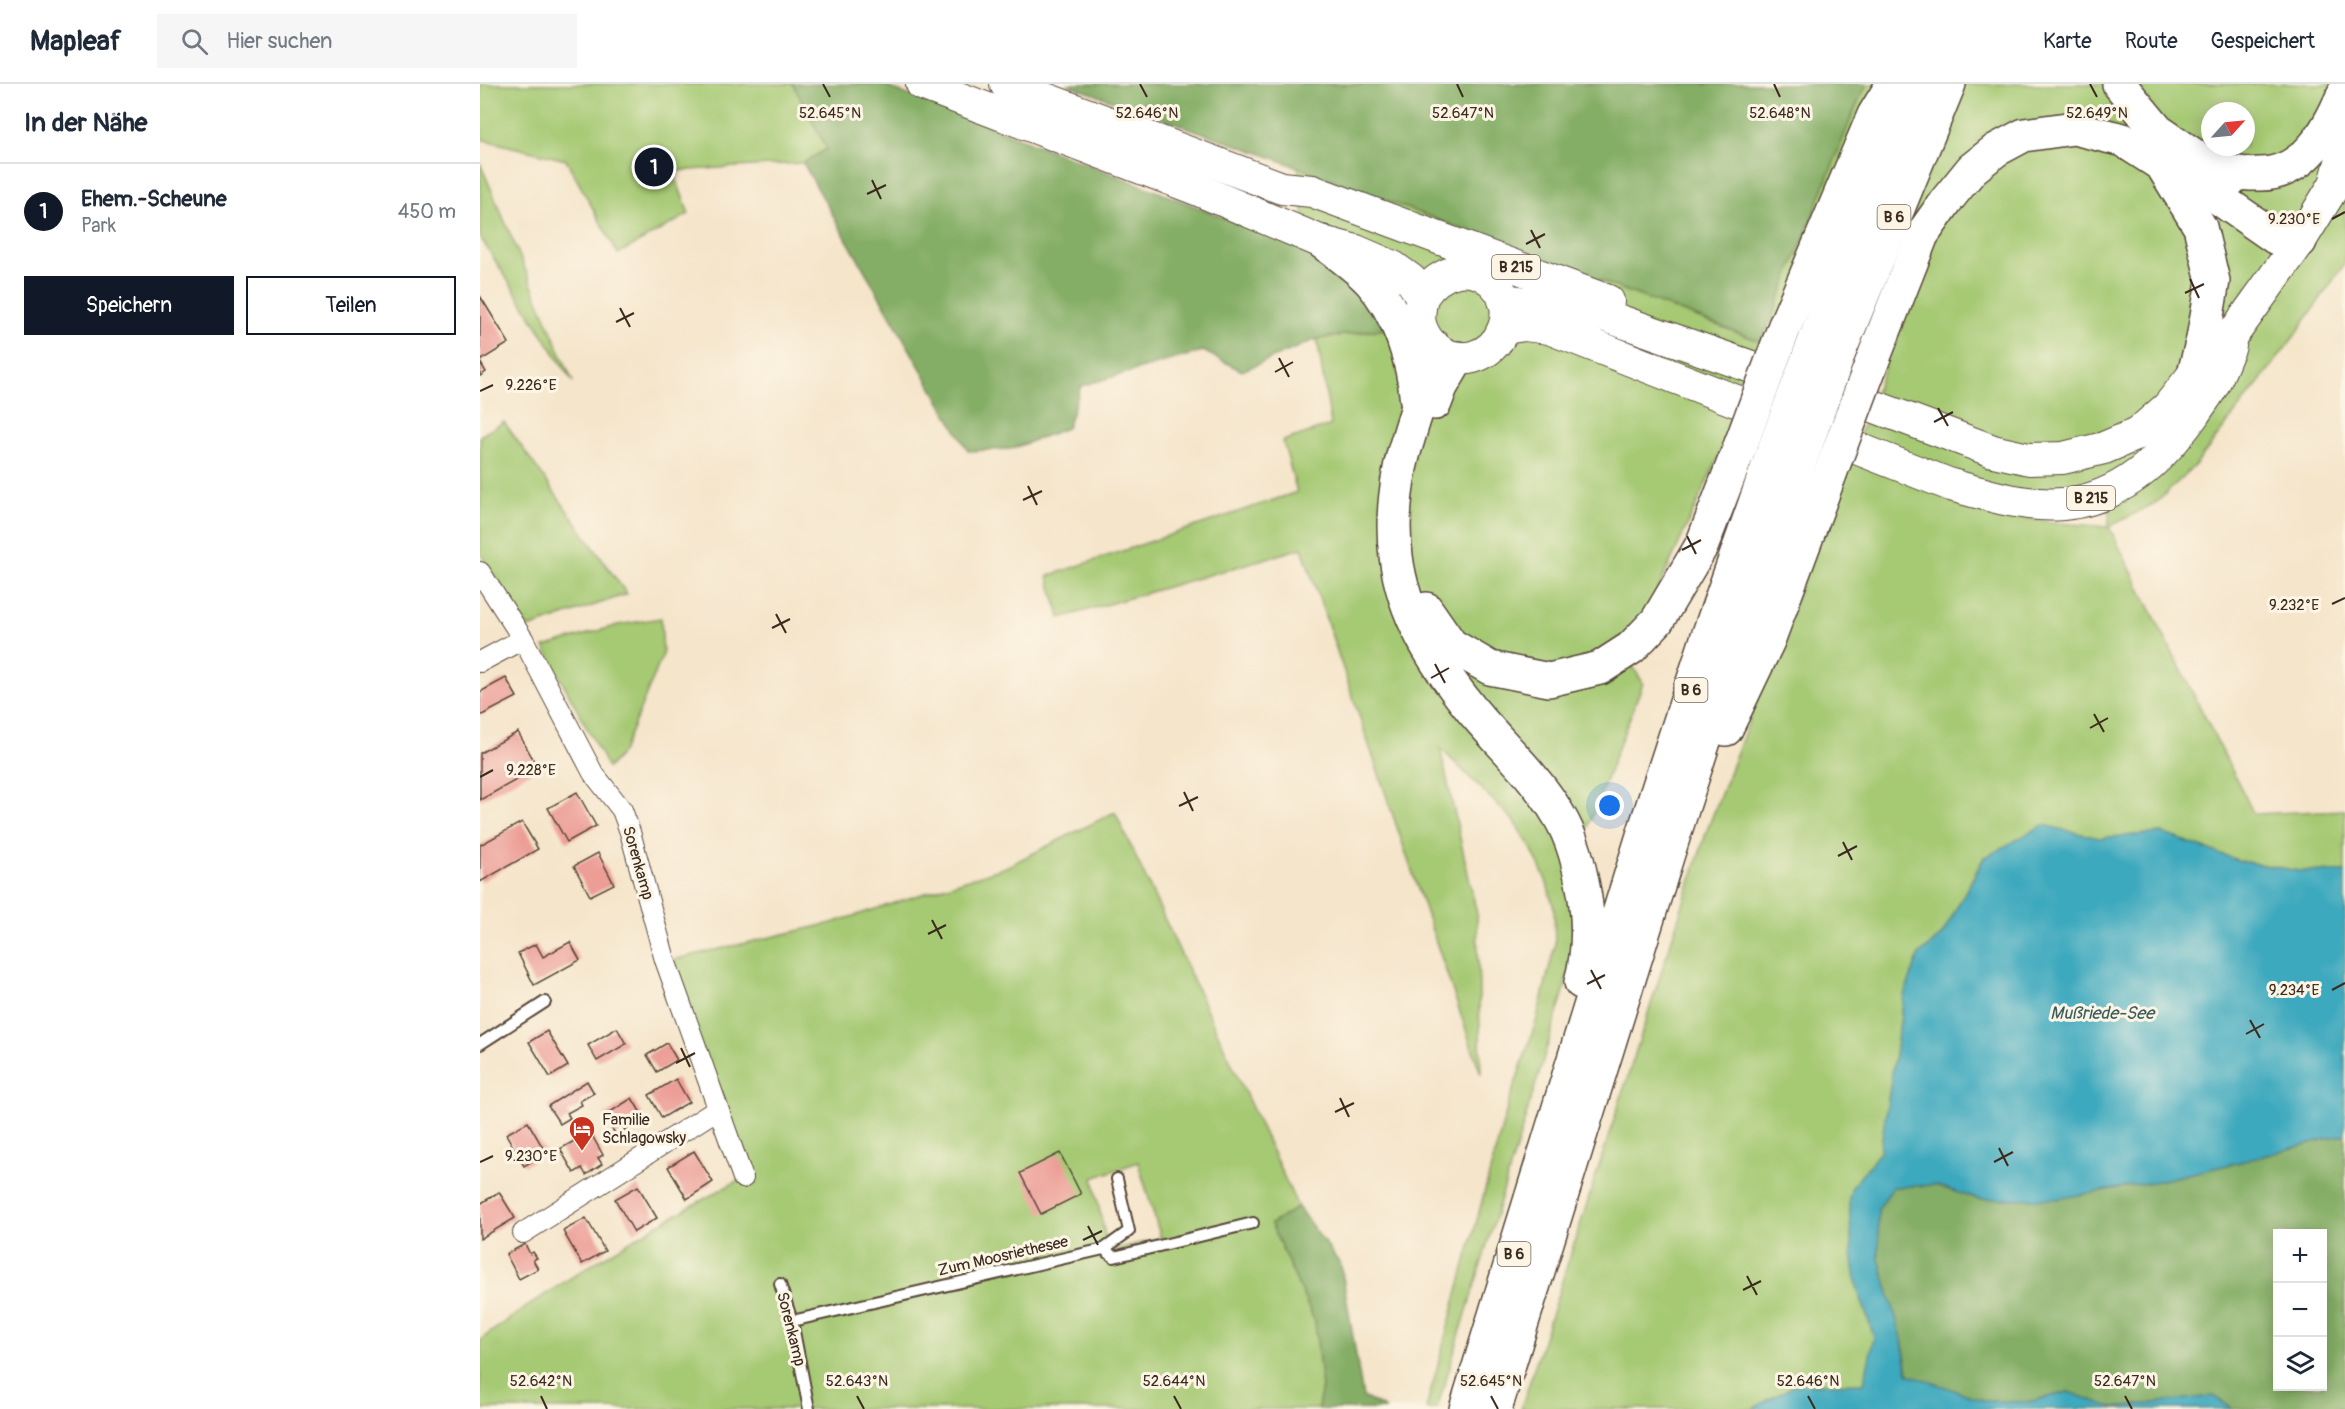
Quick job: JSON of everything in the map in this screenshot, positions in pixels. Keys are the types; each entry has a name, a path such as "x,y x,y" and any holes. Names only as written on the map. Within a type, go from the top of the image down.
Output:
{"highway":[{"path":"1446,353 1441,387 1420,440 1406,499 1408,555 1424,608 1451,645 1490,668 1549,680 1600,668 1631,648 1657,621 1702,545 1784,328 1874,115 1893,84"},
{"name":"B 6","path":"1466,1409 1648,818 1707,639 1785,459 1828,345 1895,136 1919,84"},
{"name":"B 6","path":"1828,345 1949,84"},
{"path":"2119,84 2158,131 2286,217 2300,241"},
{"path":"2214,169 2260,175 2288,168 2311,151 2325,133 2344,93"},
{"path":"1670,847 1768,640 1922,235 1972,169 1996,150 2024,135 2074,128 2123,140 2162,165 2194,181 2276,238 2300,241"},
{"path":"2162,165 2200,227 2213,281 2204,339 2194,374"},
{"path":"1322,242 1349,262 1370,282 1389,308 1406,347 1415,380 1418,410"},
{"path":"1446,353 1428,379 1407,441 1396,495 1396,556 1410,614 1433,658 1472,710 1516,759 1559,815 1578,860 1588,918 1584,971 1555,1076 1561,1098"},
{"name":"B 6","path":"1495,1409 1731,657 1785,459"}],"main road":[{"path":"922,84 1194,188 1322,242 1356,251 1393,267 1411,280 1422,297"},
{"name":"B 215","path":"1006,84 1282,188 1312,191 1790,368 1809,382"},
{"path":"2343,84 2345,101"},
{"name":"B 215","path":"1504,314 1580,310 1606,316 1786,379 1809,382 1993,451 2029,459 2063,458 2104,448 2137,434 2168,407 2194,374 2236,330 2300,241 2335,184 2345,138"},
{"name":"B 215","path":"1282,188 1304,206 1400,242 1449,273 1462,270 1482,275 1498,288 1504,314"},
{"path":"1449,273 1438,278 1422,297 1419,311 1420,324 1425,337 1446,353 1476,356 1491,348 1504,314"},
{"name":"B 215","path":"1504,314 1526,325 1549,328 1951,485 2008,500 2062,504 2091,498 2123,485 2151,465 2166,450 2213,386 2236,330"}],"street":[{"name":"Sorenkamp","path":"480,572 523,639 593,773 622,810 665,960 743,1178"},
{"path":"480,662 523,639"},
{"path":"523,1233 718,1109"}],"lane":[{"path":"480,1044 545,1002"},
{"path":"1104,1249 1129,1231 1117,1179"},
{"name":"Zum Moosriethesee","path":"792,1321 1104,1249 1114,1257 1252,1223"},
{"name":"Sorenkamp","path":"780,1284 792,1321 809,1409"}],"green space":[{"path":"480,84 793,84 827,149 803,163 673,171 689,214 618,254 566,160 480,139"},
{"path":"793,84 880,84 1308,250 1356,282 1388,328 1317,339 1242,371 1203,351 1081,386 1067,428 1011,449 968,451 803,163 827,149"},
{"path":"1066,84 1867,84 1856,106 1762,342 1298,167"},
{"path":"1867,84 2345,84 2345,263 2293,338 2196,464 2157,502 2109,527 2254,814 2345,810 2345,872 2299,871 2240,861 2162,833 2099,838 2081,834 1984,857 1942,935 1919,955 1904,996 1880,1152 1852,1187 1849,1198 1852,1254 1857,1286 1874,1337 1864,1383 1795,1385 1752,1409 1521,1409 1706,833 1885,367 1770,322 1856,106","holes":["2107,506 2110,514 2108,527 2011,516"]},
{"path":"480,163 573,382 480,237"},
{"path":"1298,167 1762,342 1726,440 1649,609 1618,641 1643,683 1568,879 1574,915 1572,955 1564,991 1437,1409 1426,1409 1508,1105 1536,1022 1555,945 1554,908 1546,880 1530,846 1512,819 1440,748 1477,914 1481,1074 1302,548 1060,618 1048,576 1297,492 1283,441 1331,425 1317,339 1387,329 1308,250"},
{"path":"504,422 627,594 528,628 480,553 480,436"},
{"path":"661,618 663,654 623,751 608,768 544,647 618,625"},
{"path":"1115,812 1298,1207 1271,1224 1315,1322 1322,1387 1318,1409 480,1409 480,1340 608,1254 743,1178 672,960 832,923 1006,867","holes":["1138,1162 1161,1238 1117,1249 1105,1236 1093,1178"]},
{"path":"2345,1134 2345,1409 2233,1409 2213,1396 2114,1408 2068,1392 2028,1402 1985,1401 1909,1375 1901,1335 1878,1264 1878,1209 1893,1187 1934,1185 1978,1199 2158,1181"},
{"path":"1298,1207 1341,1265 1363,1397 1386,1409 1318,1409 1322,1387 1315,1322 1271,1224"}],"water":[{"name":"Mußriede-See","path":"2043,825 2099,838 2162,833 2240,861 2299,871 2345,872 2345,1134 2158,1181 2057,1199 1978,1199 1935,1185 1893,1187 1878,1209 1879,1259 1901,1335 1908,1374 1985,1401 2028,1402 2068,1392 2114,1408 2213,1396 2233,1409 1752,1409 1795,1385 1864,1383 1874,1337 1857,1286 1852,1254 1849,1198 1852,1187 1880,1152 1904,996 1919,955 1942,935 1984,858"}],"building":[{"path":"480,296 509,343 480,361"},
{"path":"480,362 486,372 480,376"},
{"path":"506,678 517,697 480,716 480,692"},
{"path":"518,732 538,768 480,800 480,753"},
{"path":"577,792 596,826 567,842 548,808"},
{"path":"522,822 538,849 480,882 480,845"},
{"path":"598,853 614,884 590,896 574,866"},
{"path":"570,942 580,960 534,985 518,953 536,944 543,957"},
{"path":"617,1028 626,1044 597,1061 588,1045"},
{"path":"547,1031 568,1066 550,1077 529,1042"},
{"path":"667,1043 677,1060 657,1072 647,1055"},
{"path":"676,1079 689,1102 662,1118 649,1095"},
{"path":"587,1081 594,1093 580,1101 582,1105 567,1113 570,1118 560,1124 548,1106"},
{"path":"632,1098 644,1118 616,1135 604,1116"},
{"path":"528,1122 546,1153 524,1166 506,1134"},
{"name":"Familie Schlagowsky","path":"590,1132 603,1155 598,1158 602,1164 586,1175 582,1168 574,1173 560,1149"},
{"path":"694,1151 713,1182 687,1199 668,1167"},
{"path":"1060,1153 1081,1194 1041,1214 1020,1173"},
{"path":"638,1186 657,1218 634,1232 615,1199"},
{"path":"499,1192 515,1218 480,1239 480,1204"},
{"path":"586,1218 605,1251 582,1264 563,1231"},
{"path":"525,1244 530,1254 533,1252 537,1258 533,1260 538,1269 519,1279 506,1254"}],"place":[{"name":"Ehem.-Scheune","path":"654,167"},
{"name":"Familie Schlagowsky","path":"582,1152"}]}
